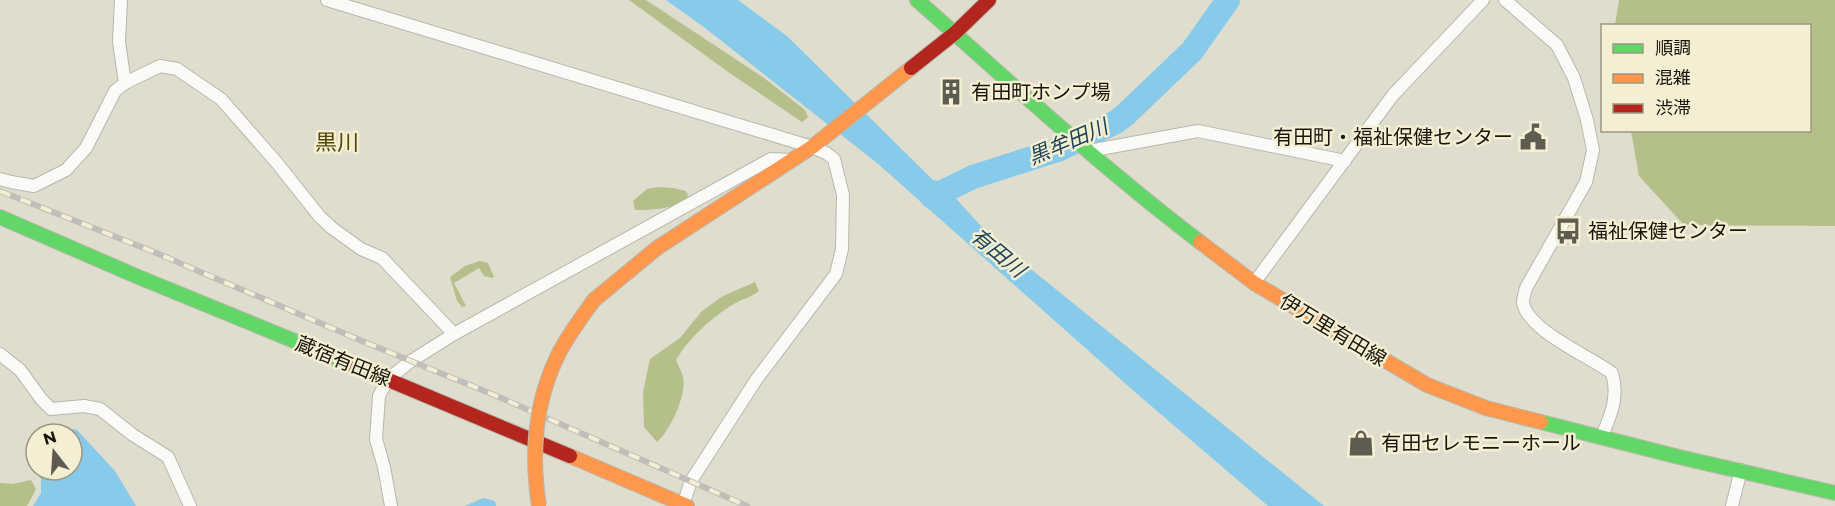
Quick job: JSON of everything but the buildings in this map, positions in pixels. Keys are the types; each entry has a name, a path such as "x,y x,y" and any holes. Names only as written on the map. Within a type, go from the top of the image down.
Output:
{"main road":[{"name":"伊万里有田線","path":"917,0 1167,217 1254,283 1426,385 1486,408 1679,457 1835,493"},
{"path":"539,506 534,462 536,427 544,390 560,354 594,300 657,248 812,147 955,33 989,0"},
{"name":"蔵宿有田線","path":"0,217 685,505"}],"street":[{"path":"121,0 119,42 125,83"},
{"path":"327,0 812,147 834,159 843,195 842,249 836,274 756,380 692,482 685,505"},
{"path":"1254,283 1393,95 1483,0"},
{"path":"1505,0 1557,45 1574,78 1587,120 1593,150 1586,182 1526,288 1523,303 1532,321 1569,348 1612,373 1616,393 1611,416 1602,436"},
{"path":"0,178 34,186 66,170 86,148 115,91 125,83 160,66 177,69 221,99 277,163 320,218 361,249 382,258 454,334"},
{"path":"1089,151 1198,131 1345,161"},
{"path":"391,506 376,439 379,396 388,380 411,361 454,334 771,159 792,160"},
{"path":"0,354 20,370 51,409 84,406 100,409 133,435 168,457 190,506"},
{"path":"1732,506 1741,471"}],"green space":[{"path":"629,0 646,0 764,78 805,110 808,117 802,122"},
{"path":"1619,0 1835,0 1835,226 1684,225 1639,176 1631,132 1811,132 1811,24 1615,24"},
{"path":"658,187 686,191 689,198 670,207 635,210 633,201 647,189"},
{"path":"480,261 488,263 494,277 484,276 479,268 454,283 466,306 462,307 457,301 450,277 465,266"},
{"path":"755,282 759,291 717,315 694,336 676,360 684,385 680,403 667,430 657,442 644,427 643,392 650,359 680,338 702,311 723,296"},
{"path":"32,482 36,489 27,506 0,506 0,483"}],"water":[{"name":"有田川","path":"666,0 738,0 787,36 933,180 947,182 951,193 990,236 1324,506 1268,506 1136,393 877,163"},
{"path":"84,438 115,471 136,506 33,506 41,493 41,482 84,482"},
{"path":"483,498 495,501 496,506 465,506"}],"waterway":[{"name":"黒牟田川","path":"932,197 973,177 1060,149 1116,122 1192,51 1228,0"}],"railway":[{"path":"0,191 154,252 499,397 747,506"}],"traffic: fast":[{"path":"917,0 1091,154 1200,242"},
{"path":"0,217 136,276 353,365"},
{"path":"1541,422 1835,493"}],"traffic: slow":[{"path":"594,300 657,248 812,147 911,68"},
{"path":"1200,242 1254,283 1427,385 1486,408 1541,422"},
{"path":"539,506 535,448 544,391 562,348 594,300"},
{"path":"570,456 687,506"}],"traffic: jam":[{"path":"911,68 955,33 989,0"},
{"path":"353,365 570,456"}],"place":[{"name":"有田町ホンプ場","path":"951,92"},
{"name":"有田町・福祉保健センター","path":"1533,137"},
{"name":"福祉保健センター","path":"1568,231"},
{"name":"有田セレモニーホール","path":"1361,443"}],"district":[{"name":"黒川","path":"337,142"}]}
